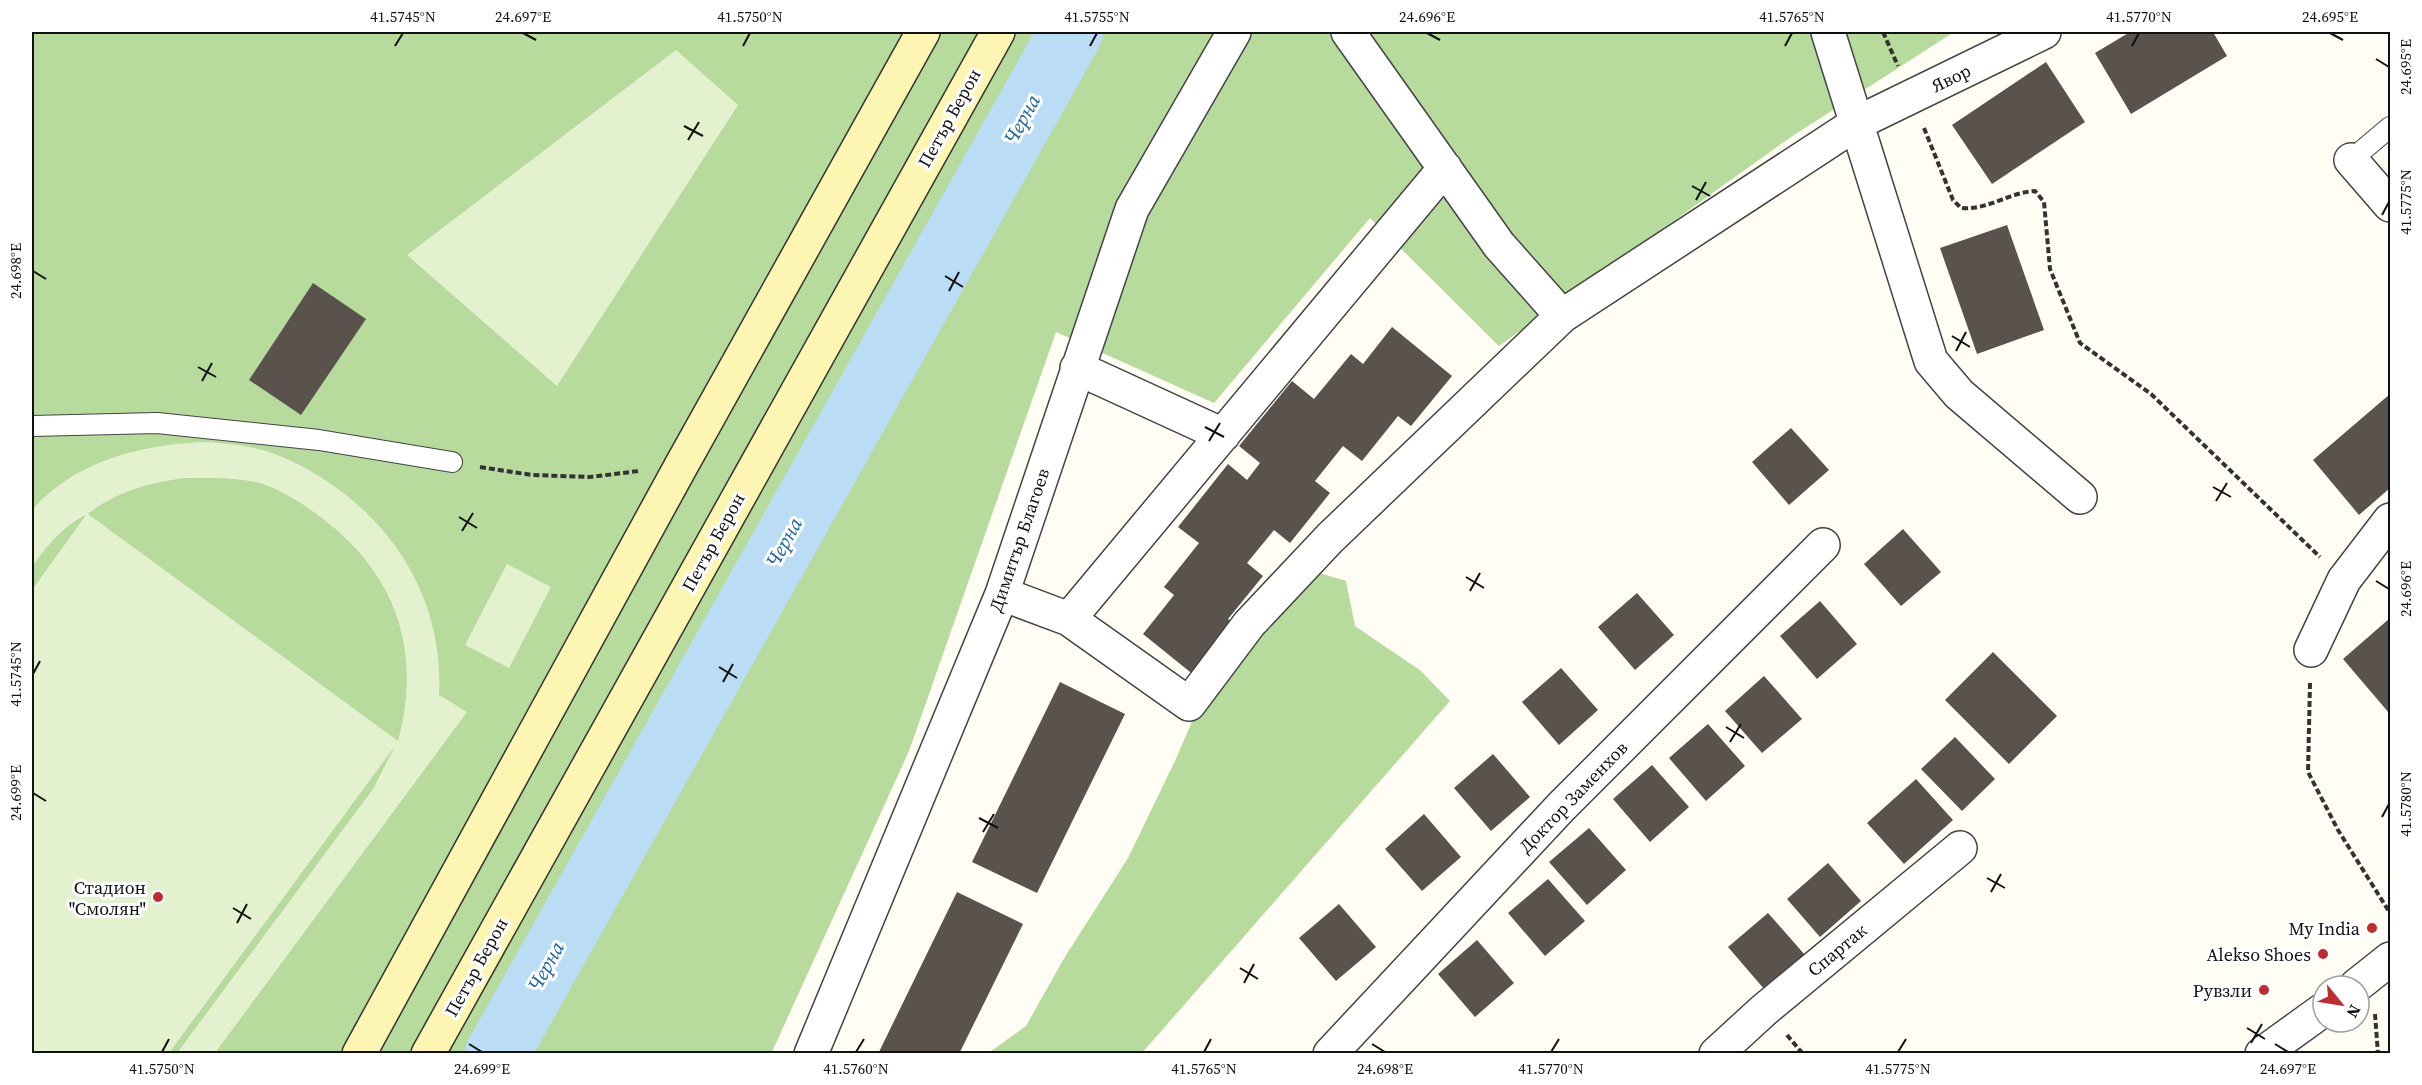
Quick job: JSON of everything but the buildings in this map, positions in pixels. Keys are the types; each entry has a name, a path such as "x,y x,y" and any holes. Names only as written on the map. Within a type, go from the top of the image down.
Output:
{"main road":[{"path":"359,1053 686,456 923,32"},
{"name":"Петър Берон","path":"428,1053 998,32"}],"street":[{"name":"Димитър Благоев","path":"811,1053 1002,594 1132,209 1234,32"},
{"path":"1348,32 1500,245 1562,316"},
{"path":"1828,32 1931,361 1959,394 2080,497"},
{"name":"Явор","path":"1069,619 1189,704 1249,624 1330,538 1562,316 1857,123 2044,32"},
{"path":"2351,160 2391,205"},
{"path":"1002,594 1069,619 1445,168"},
{"path":"1077,368 1223,435"},
{"path":"2311,650 2344,580 2391,520"},
{"name":"Доктор Заменхов","path":"1330,1053 1561,807 1823,545"},
{"name":"Спартак","path":"1716,1053 1773,1002 1960,848"},
{"path":"2371,974 2391,959"},
{"path":"2262,1053 2311,1018"}],"lane":[{"path":"2351,160 2389,131"},
{"path":"32,426 158,423 319,440 452,462"}],"path":[{"path":"1883,32 1953,200 1961,208 1971,209 2024,191 2035,191 2044,202 2050,269 2080,344 2151,394 2344,580"},
{"path":"452,462 532,475 590,477"},
{"path":"2311,650 2308,771 2338,830 2391,913"}],"green space":[{"path":"32,32 1954,32 1791,137 1499,346 1370,218 1214,403 1056,332 909,751 771,1054 32,1053"},
{"path":"676,50 738,105 557,386 407,255"},
{"name":"Стадион \"Смолян\"","path":"218,443 266,451 290,460 313,473 354,501 396,547 412,574 425,602 434,631 439,663 439,695 467,712 215,1053 177,1053 373,789 395,746 169,1053 32,1053 32,590 86,515 63,530 32,567 32,510 49,493 88,468 132,452 179,444","holes":["185,478 244,480 279,490 322,518 348,540 369,564 385,590 397,617 404,646 407,676 405,708 398,741 88,514 134,489"]},
{"path":"507,564 551,587 509,668 465,645"},
{"path":"1300,567 1346,581 1355,626 1421,671 1450,701 1142,1053 987,1054 1026,1026 1063,960 1128,858 1175,761 1209,682"}],"waterway":[{"name":"Черна","path":"497,1054 1071,32"}],"place":[{"name":"Стадион \"Смолян\"","path":"158,897"},
{"name":"My India","path":"2372,928"},
{"name":"Alekso Shoes","path":"2323,954"},
{"name":"Рувзли","path":"2264,990"}]}
